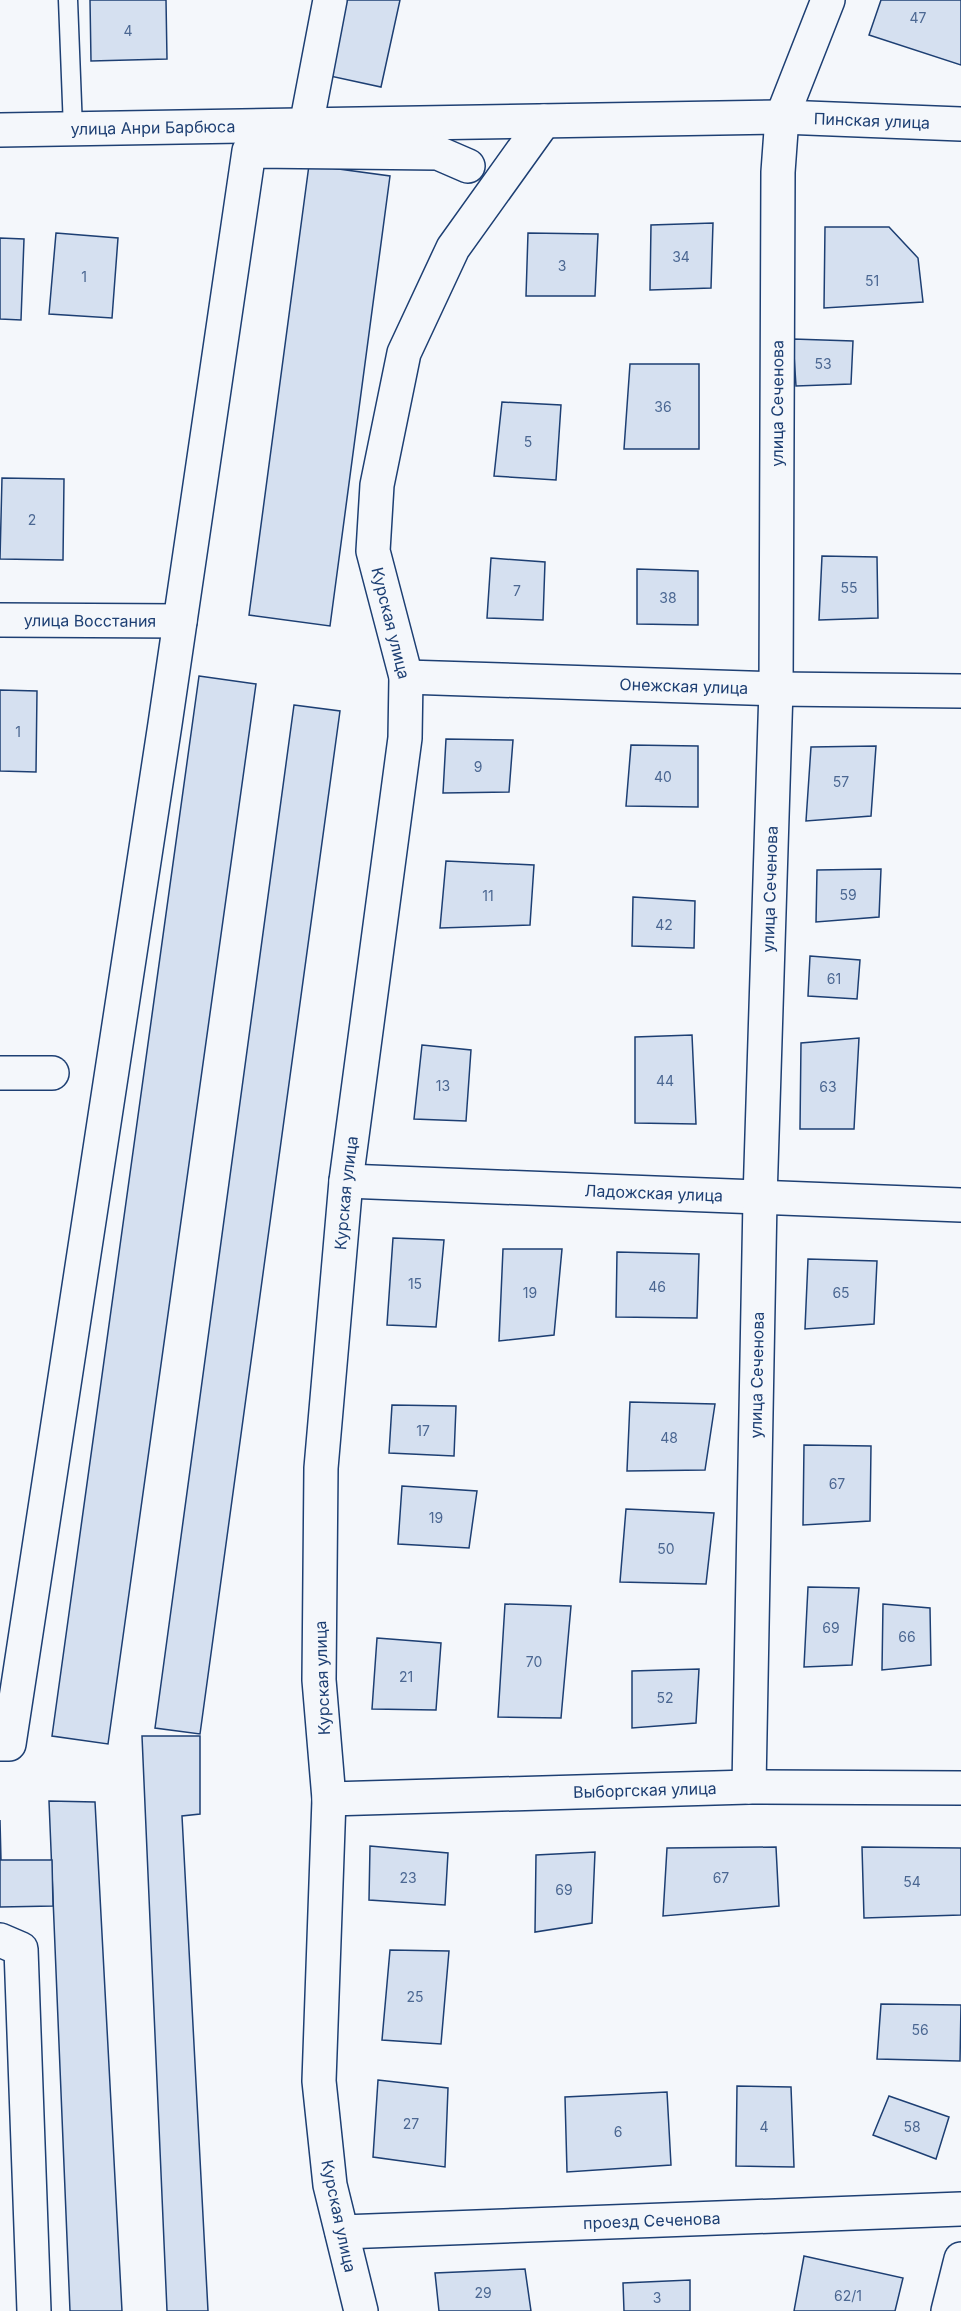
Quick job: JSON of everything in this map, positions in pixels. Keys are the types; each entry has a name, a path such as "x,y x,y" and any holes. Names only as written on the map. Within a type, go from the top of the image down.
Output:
{"street":[{"path":"306,126 330,0"},
{"name":"улица Сеченова","path":"749,1787 760,1199 776,689 778,172 782,117 828,0"},
{"name":"Пинская улица","path":"544,121 782,117 961,124"},
{"name":"улица Анри Барбюса","path":"0,130 544,121"},
{"name":"Курская улица","path":"361,2311 330,2185 319,2080 329,1799 319,1680 321,1468 346,1181 405,738 406,677 373,551 377,485 404,353 453,248 544,121"},
{"path":"0,1744 9,1744 249,151 438,153 468,166"},
{"name":"улица Восстания","path":"0,620 180,621"},
{"name":"Онежская улица","path":"406,677 776,689 961,692"},
{"path":"0,1073 52,1073"},
{"name":"Ладожская улица","path":"346,1181 760,1199 961,1205"},
{"name":"Выборгская улица","path":"329,1799 749,1787 961,1788"},
{"path":"0,1940 21,1949 34,2311"},
{"name":"проезд Сеченова","path":"342,2232 961,2209"},
{"path":"948,2311 961,2259"}],"lane":[{"path":"68,0 73,129"}],"building":[{"path":"90,0 166,0 167,59 91,61"},
{"path":"347,0 400,0 381,87 330,76"},
{"path":"881,0 961,0 961,65 869,35"},
{"path":"309,165 390,176 330,626 249,615"},
{"path":"713,223 711,288 650,290 651,225"},
{"path":"825,227 889,227 918,258 923,302 824,308"},
{"path":"56,233 118,238 112,318 49,314"},
{"path":"528,233 598,234 595,296 526,296"},
{"path":"0,238 24,239 21,320 0,319"},
{"path":"793,339 853,341 851,384 796,386"},
{"path":"630,364 699,364 699,449 624,449"},
{"path":"502,402 561,405 556,480 494,476"},
{"path":"2,478 64,479 63,560 0,559"},
{"path":"822,556 877,557 878,618 819,620"},
{"path":"491,558 545,562 543,620 487,618"},
{"path":"637,569 698,571 698,625 637,624"},
{"path":"199,676 256,684 108,1744 52,1736"},
{"path":"0,690 37,691 36,772 0,771"},
{"path":"294,705 340,711 200,1734 155,1728"},
{"path":"446,739 513,740 509,792 443,793"},
{"path":"631,745 698,746 698,807 626,806"},
{"path":"876,746 871,816 806,821 811,747"},
{"path":"446,861 534,865 530,925 440,928"},
{"path":"881,869 879,917 816,922 817,870"},
{"path":"633,897 695,901 694,948 632,946"},
{"path":"810,956 860,960 857,999 808,996"},
{"path":"692,1035 696,1124 635,1123 635,1037"},
{"path":"859,1038 854,1129 800,1129 801,1043"},
{"path":"422,1045 471,1050 466,1121 414,1119"},
{"path":"393,1238 444,1240 436,1327 387,1325"},
{"path":"503,1249 562,1249 554,1335 499,1341"},
{"path":"617,1252 699,1254 697,1318 616,1317"},
{"path":"808,1259 877,1261 874,1324 805,1329"},
{"path":"630,1402 715,1404 705,1470 627,1471"},
{"path":"392,1405 456,1406 454,1456 389,1453"},
{"path":"804,1445 871,1446 870,1521 803,1525"},
{"path":"402,1486 477,1491 469,1548 398,1544"},
{"path":"626,1509 714,1513 706,1584 620,1582"},
{"path":"808,1587 859,1588 852,1665 804,1667"},
{"path":"505,1604 571,1606 561,1718 498,1717"},
{"path":"883,1604 930,1608 931,1665 882,1670"},
{"path":"377,1638 441,1643 436,1710 372,1709"},
{"path":"699,1669 696,1723 632,1728 632,1671"},
{"path":"142,1736 200,1736 200,1814 182,1816 208,2311 167,2311"},
{"path":"49,1801 95,1802 122,2311 70,2311"},
{"path":"0,1820 1,1860 52,1860 53,1906 0,1907"},
{"path":"370,1846 448,1853 445,1905 369,1900"},
{"path":"776,1847 779,1906 663,1916 667,1848"},
{"path":"862,1847 961,1848 961,1915 864,1918"},
{"path":"595,1852 592,1923 535,1932 536,1855"},
{"path":"390,1950 449,1951 441,2044 382,2040"},
{"path":"881,2004 961,2005 960,2061 877,2059"},
{"path":"378,2080 448,2088 445,2167 373,2157"},
{"path":"737,2086 791,2087 794,2167 736,2166"},
{"path":"667,2092 671,2165 567,2172 565,2097"},
{"path":"889,2096 949,2117 936,2159 873,2135"},
{"path":"804,2256 903,2278 895,2311 794,2311"},
{"path":"525,2269 531,2311 439,2311 435,2273"},
{"path":"690,2280 690,2311 624,2311 623,2283"}]}
